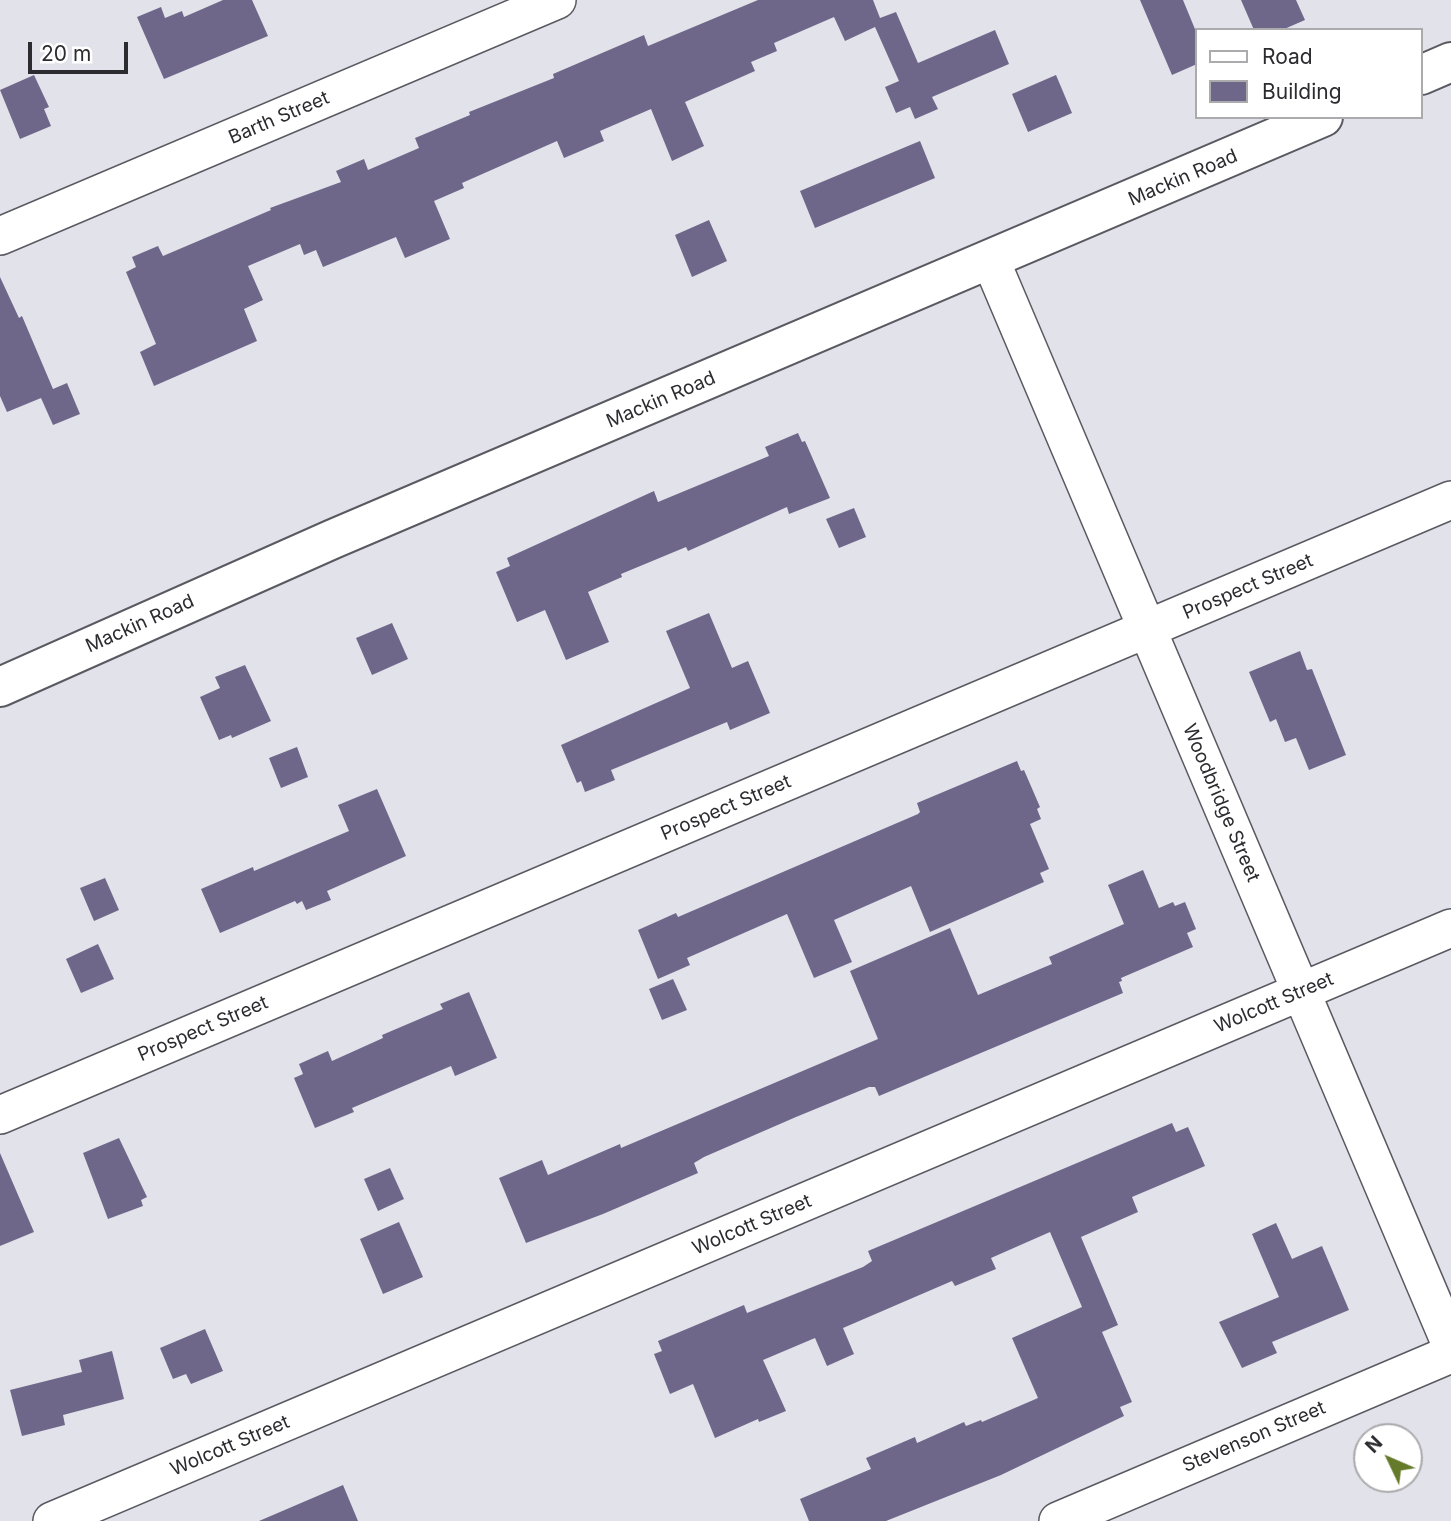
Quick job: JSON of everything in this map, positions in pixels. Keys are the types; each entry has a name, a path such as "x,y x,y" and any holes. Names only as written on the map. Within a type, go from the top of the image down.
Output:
{"street":[{"name":"Barth Street","path":"0,236 557,0"},
{"path":"1423,74 1451,62"},
{"name":"Mackin Road","path":"0,687 333,539 1318,119"},
{"name":"Woodbridge Street","path":"990,261 1451,1345"},
{"name":"Prospect Street","path":"0,1115 1451,500"},
{"name":"Wolcott Street","path":"52,1521 1451,928"},
{"name":"Stevenson Street","path":"1058,1521 1451,1354"}],"building":[{"path":"223,0 252,0 268,36 164,79 137,17 161,7 165,18 182,11 184,17"},
{"path":"758,0 873,0 880,18 896,12 918,63 995,30 1009,64 932,97 938,109 915,119 910,107 896,113 885,87 899,81 875,27 845,41 834,17 774,43 777,51 751,62 755,71 685,102 704,146 672,161 651,109 600,131 604,141 564,158 557,141 462,183 464,188 434,201 450,239 405,258 396,237 323,267 316,250 304,255 300,244 248,266 263,300 244,309 257,341 154,386 140,352 156,344 126,272 136,267 132,257 158,246 163,256 271,210 270,208 341,182 336,171 364,159 368,170 419,148 415,138 470,115 469,112 554,78 553,74 644,35 648,46"},
{"path":"1140,0 1183,0 1196,32 1196,64 1172,75"},
{"path":"1241,0 1296,0 1305,20 1287,28 1253,28"},
{"path":"34,75 49,107 44,109 51,126 20,139 0,90"},
{"path":"1056,75 1072,113 1028,132 1012,94"},
{"path":"920,141 935,178 815,228 800,191"},
{"path":"709,220 727,261 692,277 675,235"},
{"path":"0,277 19,318 22,316 53,389 67,383 80,414 53,425 41,398 7,412 0,396"},
{"path":"798,433 802,442 805,441 830,498 789,514 787,507 688,551 686,547 621,574 622,577 588,592 609,642 566,660 545,610 517,622 496,572 510,566 507,558 654,491 658,502 769,456 765,447"},
{"path":"854,508 866,537 839,548 826,519"},
{"path":"709,613 732,668 748,661 770,713 730,730 727,722 611,770 615,780 585,792 581,781 577,783 561,745 690,688 666,631"},
{"path":"392,623 408,659 372,675 356,638"},
{"path":"1300,651 1307,670 1312,669 1346,755 1309,770 1296,738 1285,742 1276,719 1270,722 1249,672"},
{"path":"245,665 271,721 232,738 231,735 219,740 200,697 220,688 215,677"},
{"path":"297,747 308,777 281,788 269,758"},
{"path":"1017,761 1021,771 1024,770 1040,807 1037,809 1041,819 1030,824 1049,869 1040,873 1044,882 930,932 911,886 834,920 852,962 814,978 787,914 687,958 690,965 658,979 638,930 676,913 678,917 918,814 920,812 917,803"},
{"path":"377,789 406,856 327,891 331,900 306,910 302,901 297,904 295,901 220,933 201,889 253,867 254,871 349,831 338,805"},
{"path":"1143,870 1159,908 1173,902 1175,906 1185,902 1196,929 1187,933 1193,947 1121,978 1122,981 1119,982 1123,993 879,1096 875,1087 869,1087 796,1117 704,1157 694,1163 698,1173 603,1214 526,1243 499,1178 542,1160 548,1175 620,1144 621,1148 878,1039 850,971 950,928 978,995 1052,964 1049,957 1124,924 1108,885"},
{"path":"105,878 119,910 94,921 80,888"},
{"path":"98,944 114,979 81,993 66,959"},
{"path":"673,979 687,1010 662,1020 649,989"},
{"path":"469,992 497,1058 455,1076 451,1066 352,1108 354,1112 315,1128 294,1078 303,1074 299,1064 328,1051 332,1061 383,1038 382,1035 443,1009 440,1004"},
{"path":"1172,1123 1176,1132 1188,1127 1205,1166 1132,1197 1138,1212 1081,1237 1118,1325 1102,1332 1132,1402 1120,1407 1124,1416 1001,1475 886,1521 809,1521 800,1499 871,1469 866,1458 915,1437 917,1443 964,1422 966,1426 981,1420 982,1422 1038,1398 1012,1338 1082,1307 1050,1232 991,1258 996,1269 955,1286 952,1281 843,1328 854,1354 827,1366 815,1338 763,1360 786,1411 759,1422 758,1419 715,1438 693,1384 670,1394 654,1354 662,1351 658,1341 744,1305 747,1313 863,1267 872,1261 868,1251"},
{"path":"119,1138 147,1197 141,1200 143,1206 108,1219 83,1153"},
{"path":"0,1153 34,1232 0,1246"},
{"path":"390,1168 404,1199 378,1211 364,1179"},
{"path":"399,1222 423,1277 383,1294 360,1239"},
{"path":"1276,1223 1292,1259 1322,1246 1349,1310 1272,1342 1277,1353 1242,1368 1219,1322 1279,1297 1252,1234"},
{"path":"205,1329 223,1371 191,1384 186,1374 173,1379 160,1348"},
{"path":"112,1351 124,1399 63,1415 65,1425 22,1436 10,1390 82,1372 79,1360"},
{"path":"343,1485 358,1521 259,1521"}]}
